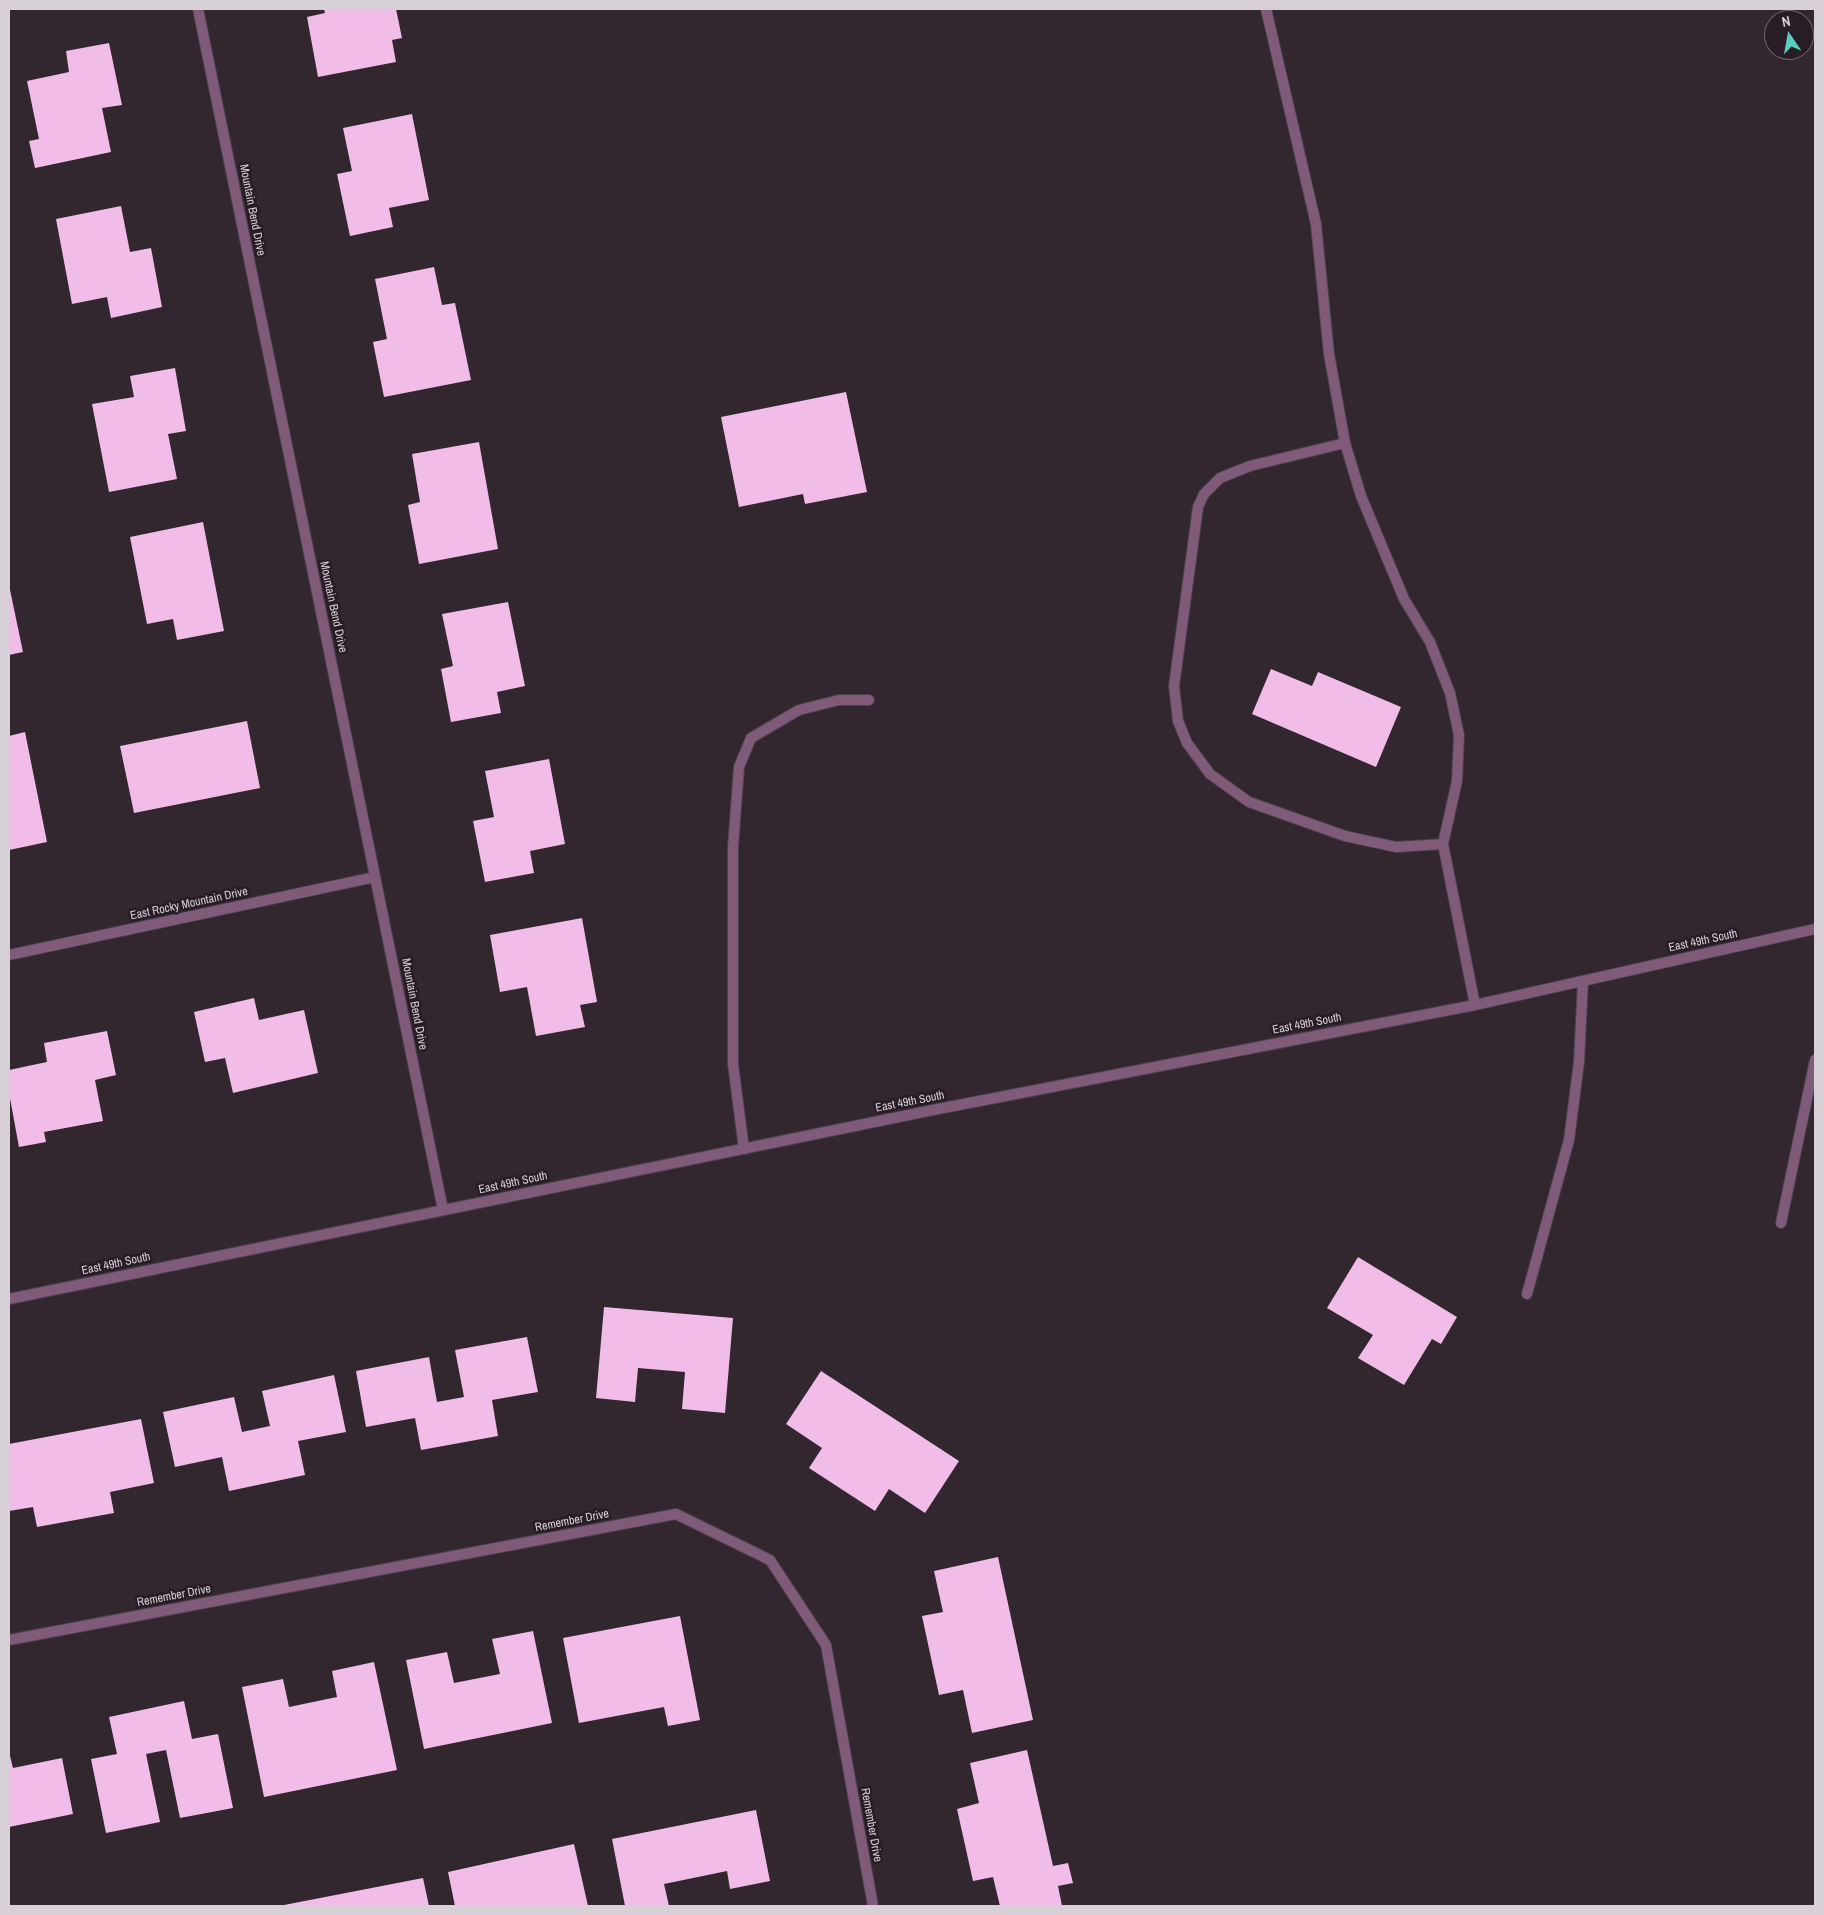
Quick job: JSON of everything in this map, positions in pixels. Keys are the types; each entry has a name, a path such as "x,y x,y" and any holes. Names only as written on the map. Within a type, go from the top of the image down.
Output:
{"street":[{"name":"Mountain Bend Drive","path":"198,9 443,1210"},
{"path":"1266,9 1316,224 1330,354 1345,443 1361,496 1401,590 1430,642 1450,693 1459,735 1458,772 1443,844 1475,1005"},
{"path":"1345,443 1250,466 1220,478 1204,494 1198,507 1174,686 1178,721 1187,743 1210,774 1249,802 1345,836 1396,848 1443,844"},
{"path":"744,1149 733,1064 733,847 739,767 751,738 798,710 839,700 869,700"},
{"name":"East Rocky Mountain Drive","path":"9,955 375,878"},
{"name":"East 49th South","path":"9,1299 933,1110 1475,1005 1815,930"},
{"path":"1527,1294 1569,1140 1580,1062 1583,981"},
{"path":"1781,1223 1815,1060"},
{"name":"Remember Drive","path":"9,1640 676,1514 770,1560 826,1645 873,1906"}],"building":[{"path":"324,9 396,9 402,38 392,40 396,62 318,77 307,17 325,13"},
{"path":"109,43 122,105 102,108 111,152 35,168 29,141 39,139 27,81 69,72 66,51"},
{"path":"412,114 429,200 389,208 393,227 350,236 337,174 352,171 343,128"},
{"path":"121,206 130,252 151,248 162,307 111,318 107,297 72,304 56,219"},
{"path":"434,267 442,305 455,303 471,380 384,397 373,342 387,339 375,279"},
{"path":"175,368 186,431 168,434 177,479 109,492 92,404 134,397 130,376"},
{"path":"846,392 867,492 805,504 803,494 739,507 721,417"},
{"path":"479,442 498,549 419,564 408,505 420,502 412,454"},
{"path":"203,522 224,631 177,640 173,619 147,624 130,537"},
{"path":"9,585 23,652 9,655"},
{"path":"508,602 525,686 497,692 501,713 451,722 441,669 453,666 442,614"},
{"path":"1271,669 1312,686 1318,672 1401,707 1376,767 1252,714"},
{"path":"247,721 260,788 134,813 120,746"},
{"path":"25,732 47,842 9,850 9,736"},
{"path":"549,759 565,844 530,851 534,873 485,882 473,821 494,817 485,771"},
{"path":"582,918 597,1002 580,1005 585,1027 536,1036 527,987 500,992 490,935"},
{"path":"254,998 259,1020 304,1010 318,1073 233,1093 225,1058 205,1062 194,1012"},
{"path":"107,1031 116,1075 95,1080 103,1121 44,1132 46,1142 19,1147 9,1093 9,1070 47,1062 44,1043"},
{"path":"1358,1257 1457,1317 1441,1344 1432,1339 1404,1385 1358,1358 1373,1335 1327,1308"},
{"path":"604,1307 733,1318 725,1413 682,1409 685,1372 638,1368 635,1402 596,1398"},
{"path":"527,1337 538,1392 492,1400 498,1436 421,1450 415,1418 366,1427 356,1371 429,1357 437,1402 464,1397 455,1350"},
{"path":"821,1371 959,1461 925,1513 889,1489 875,1511 809,1468 822,1448 786,1424"},
{"path":"334,1375 346,1432 298,1441 305,1475 229,1491 222,1457 175,1467 163,1412 234,1397 242,1432 270,1426 262,1391"},
{"path":"141,1419 154,1483 110,1492 114,1513 37,1527 33,1507 9,1511 9,1444"},
{"path":"998,1557 1033,1720 972,1733 963,1690 939,1695 922,1616 943,1612 934,1571"},
{"path":"680,1616 700,1720 668,1726 664,1707 579,1723 563,1638"},
{"path":"533,1631 552,1723 424,1749 406,1660 447,1652 454,1683 500,1674 492,1639"},
{"path":"374,1662 397,1770 264,1797 242,1687 283,1679 289,1707 337,1697 332,1671"},
{"path":"184,1701 192,1739 218,1734 233,1808 180,1818 166,1750 146,1754 160,1822 106,1833 91,1759 117,1754 109,1717"},
{"path":"1027,1750 1053,1866 1068,1863 1073,1883 1058,1886 1062,1906 1000,1906 993,1877 973,1881 957,1809 979,1803 970,1763"},
{"path":"9,1752 13,1768 62,1758 73,1814 9,1827"},
{"path":"756,1810 770,1881 730,1889 727,1871 664,1884 669,1906 625,1906 612,1839"},
{"path":"574,1844 588,1906 455,1906 448,1872"},
{"path":"423,1878 429,1906 284,1906 284,1905"}]}
